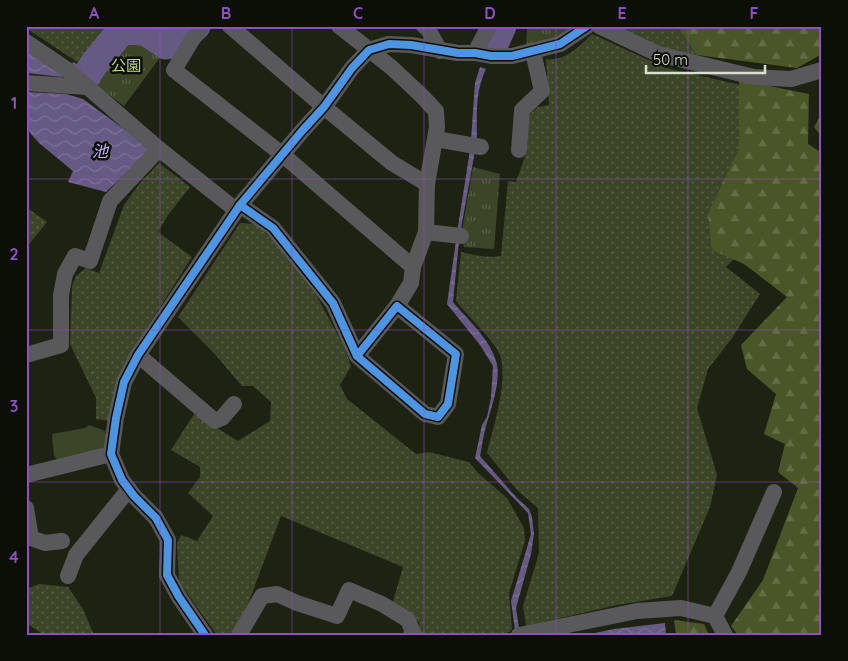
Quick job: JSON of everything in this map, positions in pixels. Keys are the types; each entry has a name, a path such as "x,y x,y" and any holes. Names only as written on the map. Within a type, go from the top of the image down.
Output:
{"street":[{"path":"202,26 174,70 283,155 413,267"},
{"path":"230,26 392,163 427,184"},
{"path":"339,26 422,96 436,111 437,127 427,184 426,232 413,267 412,283 397,306 357,356"},
{"path":"424,26 428,29 440,51"},
{"path":"475,53 489,26"},
{"path":"205,635 179,597 168,575 168,540 156,518 122,480 110,454 124,382 138,355 238,207 324,107 352,68 369,50 389,44 411,44 440,51 512,56 560,44 587,26"},
{"path":"599,26 658,54 754,77 791,79 822,70"},
{"path":"26,42 69,71 159,149 238,207 273,228 333,303 357,356 425,414 438,417 448,404 456,354 397,306"},
{"path":"519,150 522,110 542,91 533,52"},
{"path":"26,83 87,87"},
{"path":"436,139 481,147"},
{"path":"26,355 61,345 61,294 65,274 75,256 90,261 110,201 159,149"},
{"path":"426,232 458,236"},
{"path":"138,355 215,420 222,418 234,404"},
{"path":"26,475 110,454"},
{"path":"68,576 76,554 129,489"},
{"path":"715,616 739,572 774,492"},
{"path":"26,508 28,539 45,543 62,541"},
{"path":"239,635 262,596 278,594 297,603 336,616 349,590 382,604 408,620 413,632 411,635"},
{"path":"519,635 637,611 681,608 715,616 725,635"}],"green space":[{"path":"26,26 119,26 86,68 26,28"},
{"path":"153,26 190,26 180,31 172,32 163,31"},
{"path":"571,26 558,38 526,47 527,29"},
{"path":"610,26 799,26 697,55 664,50"},
{"path":"678,26 822,26 822,54 797,68 697,55"},
{"path":"592,34 666,68 759,89 753,240 726,267 760,294 732,338 708,369 697,408 717,475 710,507 672,596 617,605 526,626 523,606 539,553 538,508 517,490 487,453 500,401 503,373 502,361 494,345 456,301 461,252 501,256 508,181 516,182 527,151 529,115 538,107 549,105 546,59 565,56 576,49"},
{"name":"公園","path":"125,37 143,37 164,52 124,106 88,79 113,44"},
{"path":"739,80 809,94 808,144 822,153 822,635 738,635 731,626 763,580 798,488 778,472 785,444 764,434 776,394 747,369 741,345 787,297 744,264 712,250 708,214 739,149"},
{"path":"822,113 822,137 814,127"},
{"path":"159,163 190,187 168,215 158,232 192,257 127,359 109,421 96,419 96,398 70,344 72,286 76,276 86,268 99,273 124,205 140,183"},
{"path":"473,167 500,174 494,249 464,247 461,236"},
{"path":"26,207 47,222 26,248"},
{"path":"240,223 256,224 278,245 316,295 344,346 351,366 340,385 347,399 416,454 429,452 469,462 478,473 507,498 524,528 525,541 509,593 512,629 509,632 498,635 421,635 419,622 392,605 403,567 281,516 248,604 235,629 228,635 217,635 179,582 177,543 181,535 197,541 213,516 188,493 200,477 200,467 171,450 194,414 238,441 270,421 271,402 253,386 242,386 213,352 178,317"},
{"path":"89,425 105,431 107,441 104,450 58,460 54,456 52,434 85,428"},
{"path":"39,584 68,587 83,609 94,635 44,635 26,623 26,589"},
{"path":"674,620 704,624 709,635 676,635"}],"water":[{"path":"497,26 505,26 501,39 491,44"},
{"path":"28,52 65,74 62,77 26,73"},
{"path":"480,67 486,69 478,95 477,141 471,140 475,83"},
{"name":"池","path":"26,92 66,94 83,99 151,149 106,192 68,182 73,171 39,143 26,125"},
{"path":"470,150 475,151 460,234 457,233"},
{"path":"456,241 459,241 453,302 478,330 493,353 498,376 480,456 529,509 532,517 534,534 531,554 516,608 519,629 515,630 511,601 531,534 528,513 475,458 482,425 487,417 491,398 493,366 480,345 447,304"},
{"path":"665,623 666,635 586,635 614,629"}],"waterway":[{"path":"87,75 121,31 144,30 166,45 178,42 196,26"},
{"path":"494,44 502,26"},
{"path":"74,65 87,75"}],"cycle path":[{"path":"205,635 179,597 167,575 168,540 156,518 134,496 122,480 111,454 124,382 138,355 240,205 324,107 352,68 369,50 389,44 411,45 458,53 512,56 560,44 587,26"},
{"path":"240,205 273,228 333,303 357,356 425,414 438,417 448,404 456,354 397,306 357,356"}]}
